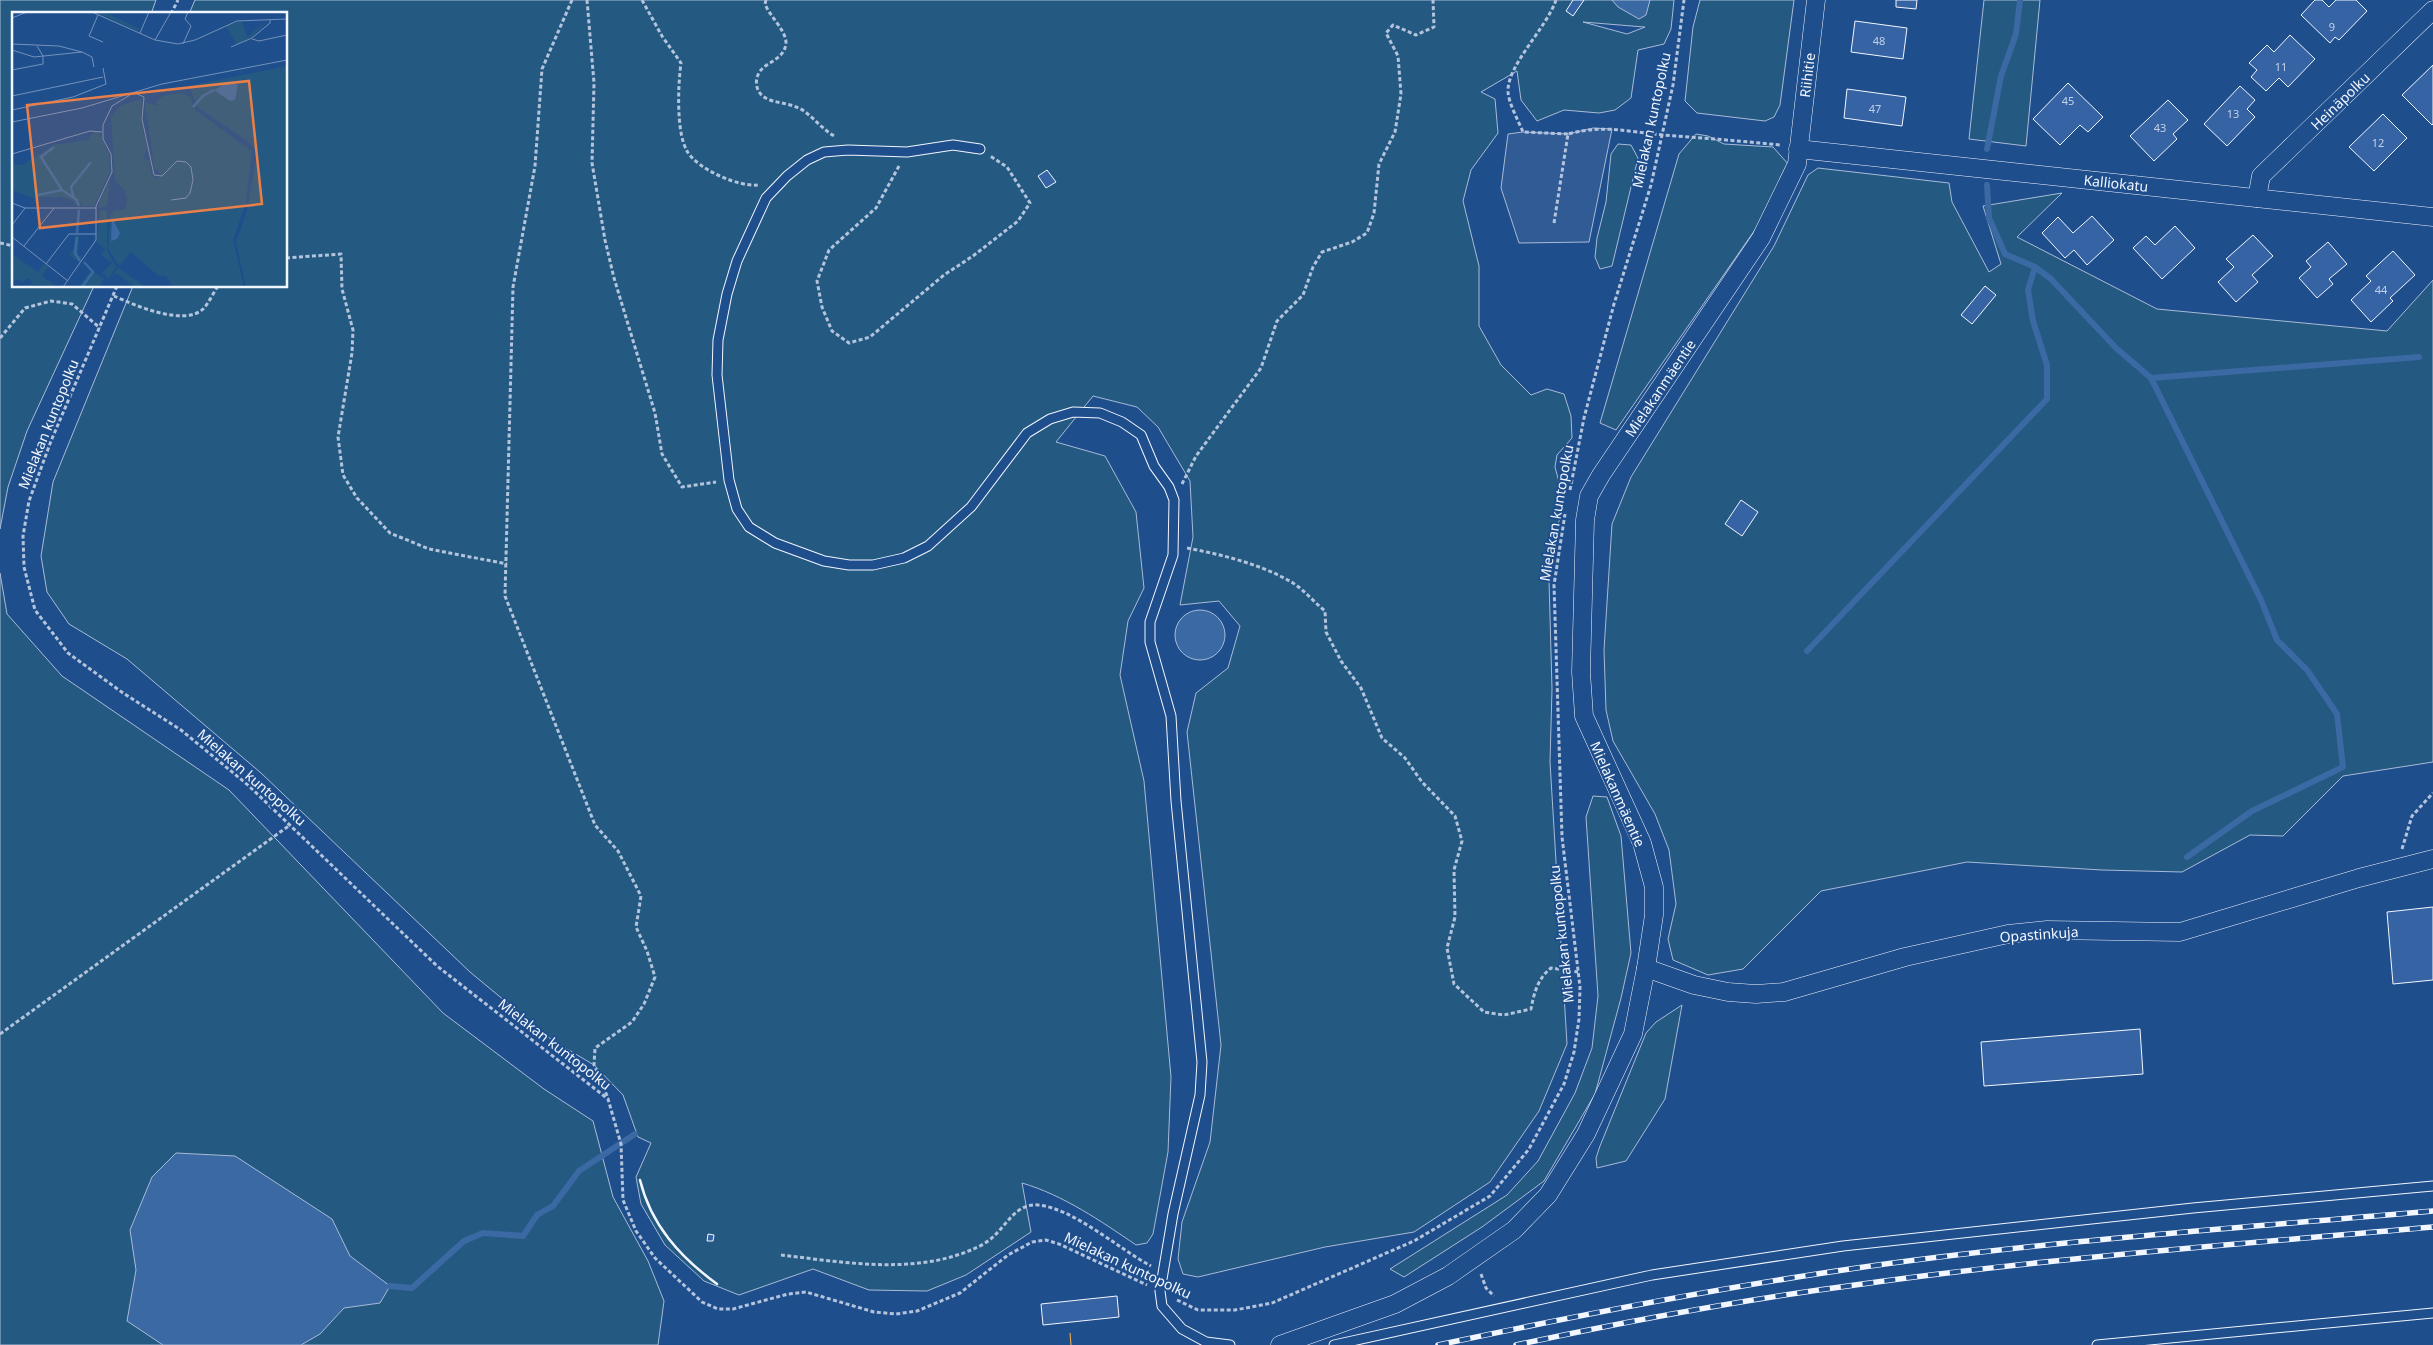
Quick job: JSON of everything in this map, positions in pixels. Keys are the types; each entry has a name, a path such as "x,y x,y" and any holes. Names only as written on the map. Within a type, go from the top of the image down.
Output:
{"street":[{"name":"Riihitie","path":"1798,149 1816,0"},
{"name":"Heinäpolku","path":"2257,198 2262,176 2433,10"},
{"name":"Kalliokatu","path":"1798,149 2433,217"},
{"name":"Mielakanmäentie","path":"1280,1345 1395,1304 1476,1259 1514,1230 1548,1195 1586,1134 1633,1034 1654,915 1654,887 1642,843 1584,716 1581,672 1582,593 1585,520 1589,496 1601,475 1761,238 1797,164 1798,149"},
{"name":"Opastinkuja","path":"1646,968 1694,986 1728,992 1756,994 1784,992 1905,957 2008,934 2047,930 2180,932 2433,859"}],"lane":[{"path":"980,149 953,145 907,152 848,150 824,152 807,160 787,176 766,198 737,262 727,294 718,340 717,375 721,429 729,480 737,509 749,527 775,542 824,561 849,565 873,565 904,558 928,546 970,507 1028,433 1050,419 1073,412 1100,412 1122,422 1141,435 1154,466 1169,487 1174,500 1173,555 1150,622 1150,642 1171,716 1176,801 1202,1062 1200,1095 1173,1214 1160,1291 1162,1306 1182,1329 1206,1342 1230,1345"},
{"path":"1334,1345 1652,1275 1843,1246 2193,1208 2433,1186"},
{"path":"2097,1345 2433,1313"}],"path":[{"path":"172,12 178,0"},
{"path":"572,0 542,69 535,166 514,286 506,596 595,825 618,851 641,896 636,927 647,951 655,977 644,1004 632,1022 596,1048 594,1065 608,1099"},
{"path":"587,0 594,83 592,164 614,278 655,413 662,454 682,487 729,480"},
{"path":"642,0 662,36 681,63 678,84 680,122 687,151 712,173 746,186 765,185 787,176"},
{"path":"766,0 765,4 769,15 784,34 786,44 782,54 761,70 756,79 757,88 765,98 792,104 804,111 826,132 840,139 848,150"},
{"path":"1174,500 1196,456 1261,368 1277,320 1304,295 1313,267 1322,252 1352,242 1367,232 1374,213 1379,164 1395,132 1401,94 1398,56 1386,33 1393,25 1416,35 1434,27 1433,0"},
{"path":"1556,0 1542,28 1509,77 1508,94 1523,132 1568,134 1593,128 1634,130 1662,135 1785,146 1798,149"},
{"name":"Mielakan kuntopolku","path":"1569,496 1584,418 1614,304 1650,185 1662,135 1673,84 1684,0"},
{"path":"1554,223 1568,134"},
{"path":"907,152 876,208 829,250 817,281 822,307 832,331 849,343 870,337 944,275 973,256 1018,221 1030,203 1007,167 980,149"},
{"path":"288,258 341,254 342,289 353,330 352,353 338,436 343,475 357,498 390,533 429,549 507,564"},
{"name":"Mielakan kuntopolku","path":"116,288 29,501 22,536 24,567 34,610 68,653 123,693 181,730 248,784 437,966 608,1099 621,1144 623,1200 636,1231 655,1258 702,1302 718,1309 733,1309 788,1294 806,1292 874,1312 896,1314 916,1311 960,1294 1008,1255 1032,1242 1046,1240 1059,1244 1198,1310 1234,1310 1272,1304 1414,1241 1490,1196 1529,1149 1564,1084 1574,1052 1579,1019 1578,972 1562,837 1554,585 1567,506"},
{"path":"114,296 139,307 179,317 202,310 217,288"},
{"path":"0,338 25,308 52,301 72,304 100,328"},
{"path":"1173,545 1216,554 1269,570 1294,584 1324,611 1326,632 1341,661 1361,688 1382,738 1405,758 1422,782 1454,816 1462,841 1454,870 1455,917 1448,948 1454,984 1484,1012 1504,1015 1531,1009 1542,975 1551,968 1578,972"},
{"path":"2392,870 2401,851 2412,816 2433,793"},
{"path":"0,1034 290,825"},
{"path":"780,1254 862,1264 945,1259 972,1250 992,1238 1019,1209 1036,1204 1064,1214 1162,1272"},
{"path":"1476,1259 1486,1288 1505,1307"}],"shaded area":[{"path":"0,0 156,0 152,12 12,12 12,288 93,288 27,431 8,487 0,529"},
{"path":"195,0 1674,0 1671,29 1664,44 1638,50 1631,98 1615,110 1599,113 1564,110 1537,121 1521,100 1517,71 1481,92 1495,99 1498,133 1471,170 1463,201 1479,266 1479,326 1501,365 1531,395 1547,389 1564,394 1571,416 1572,438 1557,455 1555,467 1562,493 1562,515 1548,544 1552,689 1550,762 1567,1044 1539,1111 1490,1182 1414,1232 1325,1247 1198,1277 1183,1274 1178,1259 1182,1222 1210,1142 1221,1045 1187,732 1196,693 1228,668 1240,626 1219,601 1180,605 1193,537 1190,481 1158,427 1137,407 1093,396 1056,442 1105,456 1136,512 1144,588 1128,621 1120,675 1144,781 1171,1077 1168,1152 1153,1234 1147,1243 1136,1245 1067,1202 1052,1194 1022,1183 1031,1232 966,1275 927,1291 869,1290 813,1269 739,1295 704,1281 665,1245 641,1204 636,1177 651,1143 638,1137 623,1095 594,1065 552,1040 470,972 261,773 127,659 69,624 47,592 41,556 53,482 132,288 288,288 288,12 190,12","holes":["1583,22 1645,27 1627,34"]},
{"path":"1612,0 1650,0 1646,15 1639,19 1618,7"},
{"path":"1700,0 1794,0 1780,105 1774,117 1765,121 1697,113 1685,101 1693,27"},
{"path":"1984,0 2040,0 2026,146 1969,139"},
{"path":"1593,128 1612,129 1589,242 1519,243 1501,188 1508,134 1523,132 1568,134"},
{"path":"1696,134 1708,136 1724,144 1773,147 1789,165 1768,211 1616,430 1600,423 1679,154"},
{"path":"1618,144 1631,145 1638,158 1612,266 1600,269 1595,257 1597,238 1606,202 1611,154"},
{"path":"1818,168 1949,183 1952,202 1989,272 2001,264 1983,206 2062,193 2017,237 2157,309 2387,331 2433,280 2433,762 2343,776 2283,836 2250,835 2182,872 2102,870 1967,862 1821,891 1743,969 1708,975 1673,960 1668,939 1676,904 1669,850 1655,814 1613,741 1606,710 1604,650 1612,524 1631,477 1774,246 1808,175"},
{"path":"0,573 7,614 62,676 229,790 443,1013 544,1089 593,1121 613,1197 648,1261 664,1301 658,1345 248,1345 390,1286 167,1345 0,1345"},
{"path":"1200,610 1218,617 1225,635 1218,653 1200,660 1182,653 1175,635 1182,617"},
{"path":"1593,796 1607,797 1621,836 1631,953 1595,1094 1544,1181 1482,1227 1404,1277 1390,1269 1507,1195 1538,1161 1575,1093 1592,1048 1598,996 1586,817"},
{"path":"1682,1005 1665,1099 1626,1161 1597,1168 1596,1158 1600,1146 1646,1033 1656,1022"},
{"path":"176,1153 235,1156 332,1219 350,1256 390,1286 380,1303 344,1308 320,1334 301,1345 163,1345 127,1321 136,1270 130,1230 152,1177"}],"building":[{"path":"1573,0 1584,0 1573,16 1566,11"},
{"path":"1896,0 1917,0 1916,9 1896,7"},
{"path":"2315,0 2322,0 2329,7 2336,0 2356,0 2367,11 2339,40 2335,37 2330,43 2301,15"},
{"path":"1855,21 1907,28 1903,59 1851,52"},
{"path":"2290,35 2315,59 2288,87 2279,78 2266,91 2251,77 2257,70 2249,63 2267,45 2274,52"},
{"path":"2433,65 2433,124 2432,125 2402,95"},
{"path":"2068,83 2103,117 2088,132 2080,125 2060,145 2033,119"},
{"path":"2240,86 2255,100 2247,109 2255,117 2227,146 2204,124"},
{"path":"1847,89 1906,97 1902,126 1844,118"},
{"path":"2168,100 2188,120 2173,134 2177,139 2154,161 2130,136"},
{"path":"2383,114 2407,138 2374,171 2349,147"},
{"path":"1047,170 1056,182 1046,188 1038,176"},
{"path":"2092,216 2114,240 2087,265 2074,250 2065,258 2042,233 2058,217 2073,233"},
{"path":"2175,226 2195,248 2162,279 2133,248 2146,236 2155,245"},
{"path":"2253,235 2273,256 2252,275 2258,282 2236,302 2218,282 2234,267 2226,259"},
{"path":"2328,242 2347,264 2329,279 2333,284 2317,298 2299,278 2311,267 2306,261"},
{"path":"2393,251 2415,275 2390,298 2393,301 2371,322 2351,300 2371,281 2366,276"},
{"path":"1985,286 1996,295 1972,324 1961,315"},
{"path":"1741,500 1758,512 1742,536 1725,524"},
{"path":"2433,907 2433,980 2393,984 2387,912"},
{"path":"2140,1029 2143,1074 1984,1086 1981,1042"},
{"path":"708,1234 714,1235 713,1241 707,1241"},
{"path":"1117,1296 1119,1317 1043,1325 1041,1304"}],"waterway":[{"path":"1987,149 2001,76 2016,34 2020,0"},
{"path":"1987,185 1989,218 2005,254 2035,267 2051,279 2116,348 2151,378 2419,357"},
{"path":"1807,651 2047,399 2047,365 2033,321 2028,290 2035,267"},
{"path":"2151,378 2261,600 2277,640 2307,670 2337,714 2343,767 2252,811 2187,857"},
{"path":"390,1286 412,1288 464,1241 483,1233 523,1236 537,1215 553,1206 579,1171 635,1134"}],"railway":[{"path":"1438,1345 1695,1294 1923,1259 2141,1236 2433,1211"},
{"path":"1516,1345 1727,1304 1927,1275 2144,1252 2433,1227"}],"wall":[{"path":"640,1180 651,1211 659,1226 679,1251 717,1284"}],"power":[{"path":"1070,1333 1071,1345"}]}
